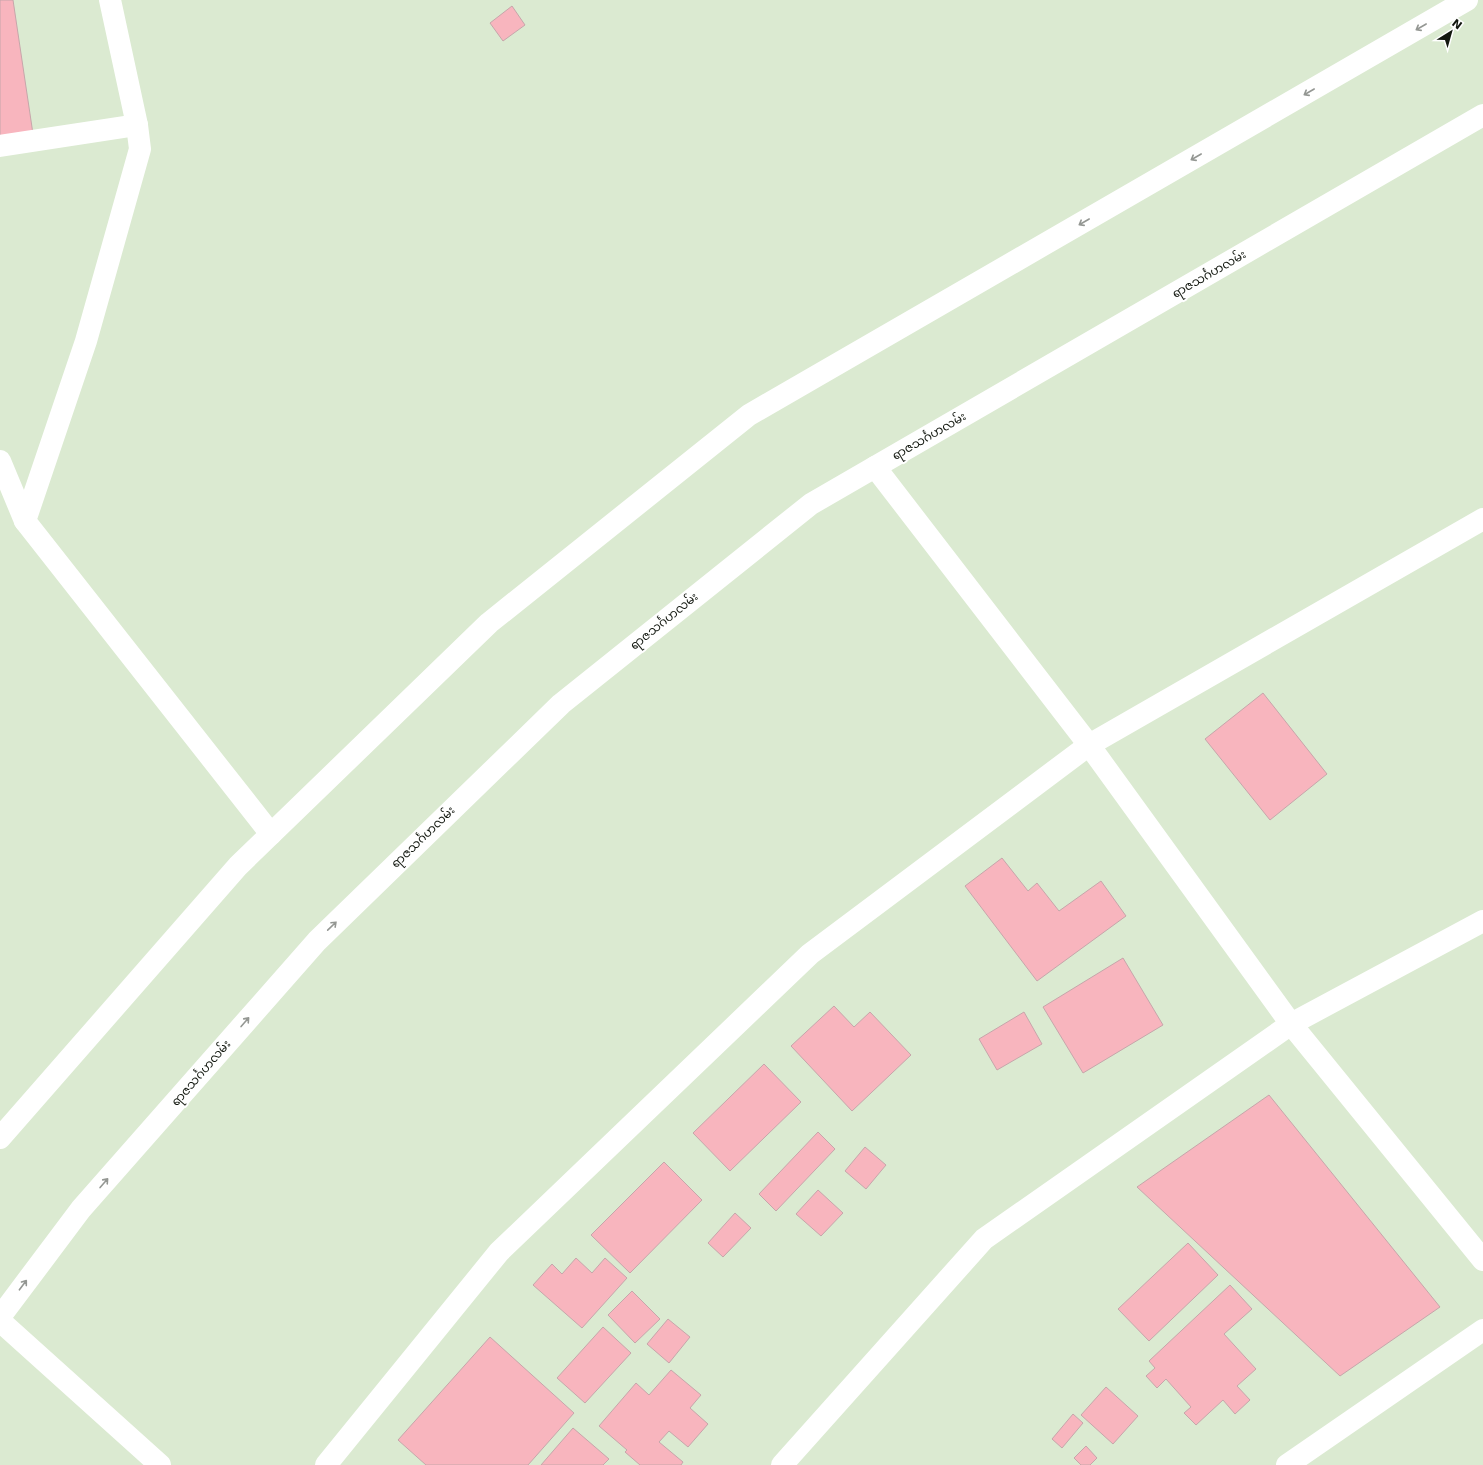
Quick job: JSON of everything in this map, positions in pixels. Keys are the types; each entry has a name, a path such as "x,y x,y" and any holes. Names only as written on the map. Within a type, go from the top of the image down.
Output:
{"street":[{"path":"25,521 86,341 140,149 137,125 110,0"},
{"path":"0,1138 238,866 489,623 749,415 1467,0"},
{"name":"ရာဇသင်္ဂဟလမ်း","path":"0,1316 81,1208 317,941 555,709 811,504 1483,115"},
{"path":"0,146 137,125"},
{"path":"0,461 25,521 271,834"},
{"path":"875,467 1089,745 1291,1024 1483,1260"},
{"path":"326,1465 499,1252 810,954 1089,745 1483,518"},
{"path":"782,1465 984,1239 1291,1024 1483,921"},
{"path":"0,1321 160,1465"},
{"path":"1287,1465 1483,1330"}],"building":[{"path":"0,0 13,0 33,134 0,138"},
{"path":"512,6 525,25 503,41 490,23"},
{"path":"1263,693 1327,774 1270,820 1205,739"},
{"path":"1002,858 1028,891 1037,883 1059,911 1101,881 1126,916 1037,981 965,886"},
{"path":"1123,958 1163,1025 1083,1073 1043,1007"},
{"path":"834,1006 854,1027 870,1012 911,1055 852,1111 791,1046"},
{"path":"1024,1012 1042,1044 997,1070 979,1039"},
{"path":"764,1064 801,1102 730,1171 693,1133"},
{"path":"1269,1095 1440,1307 1340,1376 1137,1187"},
{"path":"818,1132 835,1149 776,1211 759,1194"},
{"path":"865,1147 886,1165 866,1189 845,1171"},
{"path":"664,1162 702,1200 630,1273 591,1235"},
{"path":"818,1190 843,1213 821,1236 796,1214"},
{"path":"735,1213 751,1228 723,1257 708,1243"},
{"path":"1188,1243 1218,1275 1149,1341 1118,1309"},
{"path":"576,1258 592,1273 605,1258 627,1278 582,1328 533,1285 552,1264 562,1274"},
{"path":"1230,1285 1252,1309 1224,1334 1256,1369 1237,1386 1250,1400 1235,1414 1223,1400 1196,1425 1184,1413 1191,1407 1166,1379 1157,1388 1146,1376 1155,1368 1149,1361"},
{"path":"632,1291 660,1319 635,1343 608,1315"},
{"path":"668,1319 690,1337 669,1363 647,1344"},
{"path":"603,1327 631,1353 585,1403 557,1378"},
{"path":"490,1337 574,1413 528,1465 426,1465 398,1440"},
{"path":"671,1370 701,1395 690,1408 708,1424 688,1447 669,1431 659,1442 683,1462 681,1465 640,1465 625,1452 627,1450 599,1426 636,1383 649,1395"},
{"path":"1106,1387 1138,1416 1113,1444 1081,1415"},
{"path":"1073,1414 1083,1423 1062,1448 1052,1439"},
{"path":"573,1428 609,1459 603,1465 541,1465"},
{"path":"1086,1446 1097,1458 1090,1465 1081,1465 1074,1458"}]}
